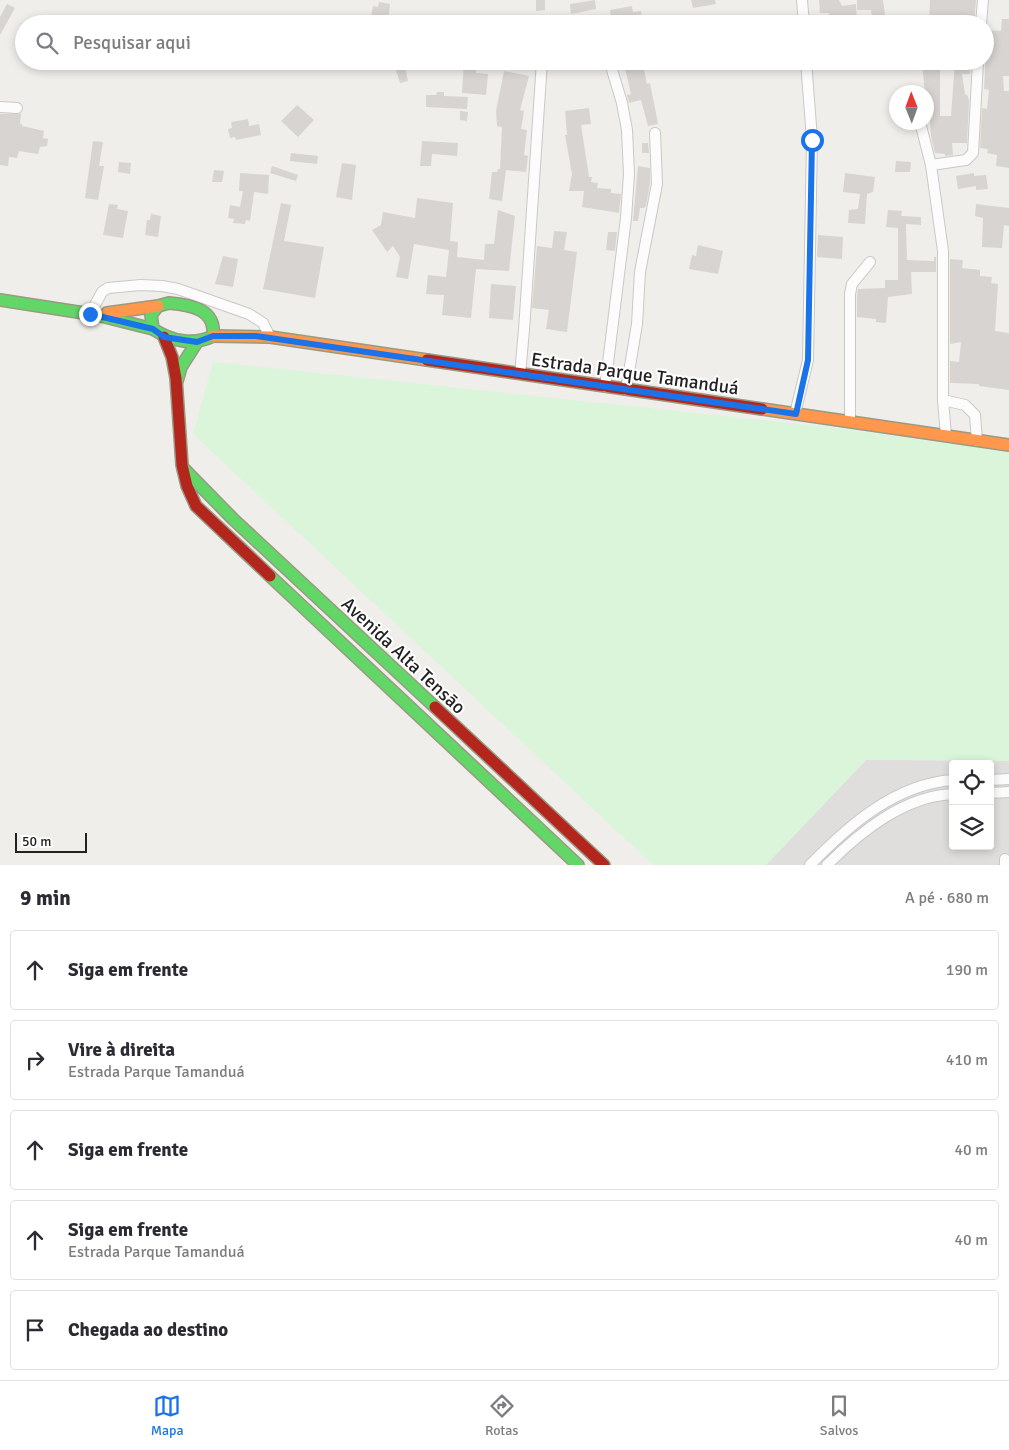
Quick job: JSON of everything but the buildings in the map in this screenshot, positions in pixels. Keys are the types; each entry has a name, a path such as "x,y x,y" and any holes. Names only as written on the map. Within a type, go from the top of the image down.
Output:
{"street":[{"path":"802,0 803,15"},
{"path":"982,15 983,0"},
{"path":"520,374 541,70"},
{"path":"605,386 626,218 629,174 627,130 622,103 612,70"},
{"path":"796,414 808,360 812,140 807,70"},
{"path":"931,165 966,160 973,154 978,70"},
{"path":"0,107 17,108"},
{"path":"922,130 931,165 943,251 943,400 946,436"},
{"path":"626,390 637,324 640,272 657,184 655,133"},
{"path":"850,422 850,294 852,284 870,262"},
{"path":"94,314 102,292 108,288 141,285 162,286 178,289 249,314 263,323 270,338"},
{"path":"0,300 94,314 153,329 164,337 197,342 213,336 215,327 221,322"},
{"name":"Estrada Parque Tamanduá","path":"158,306 169,304 186,305 202,310 221,322 256,336"},
{"path":"94,314 158,306"},
{"path":"153,329 151,316 158,306"},
{"name":"Estrada Parque Tamanduá","path":"213,336 256,336 946,436 1008,443"},
{"name":"Avenida Alta Tensāo","path":"164,337 173,358 182,468 188,491 196,506 578,865"},
{"name":"Avenida Alta Tensāo","path":"176,382 181,368 197,342"},
{"path":"943,400 965,405 975,415 977,440"},
{"name":"Avenida Alta Tensāo","path":"182,468 233,519 604,865"},
{"path":"994,780 1009,779"},
{"path":"810,865 843,830 882,803 917,788 949,781"},
{"path":"994,793 1009,792"},
{"path":"827,865 850,842 891,814 920,802 949,795"}],"shaded area":[{"path":"1009,759 1009,865 766,865 866,760"}],"green space":[{"path":"213,362 829,427 1009,452 1009,761 866,760 766,865 653,865 193,434"}],"traffic: fast":[{"path":"0,300 97,315 153,329"},
{"path":"169,303 193,307 206,314 213,327 213,336 198,341 182,341 167,337 153,329 151,315 158,306 169,303"},
{"path":"177,381 181,367 197,342"},
{"path":"183,468 233,519 435,707"},
{"path":"270,576 578,865"}],"traffic: slow":[{"path":"107,313 158,306"},
{"path":"213,336 270,337 427,360"},
{"path":"762,409 1009,445"}],"traffic: jam":[{"path":"164,337 172,357 176,378 182,465 187,486 196,506 270,576"},
{"path":"427,360 762,409"},
{"path":"435,707 604,865"}],"route":[{"path":"90,314 97,314 153,329 164,337 197,342 213,336 256,336 796,414 804,385 808,360 812,140"}]}
